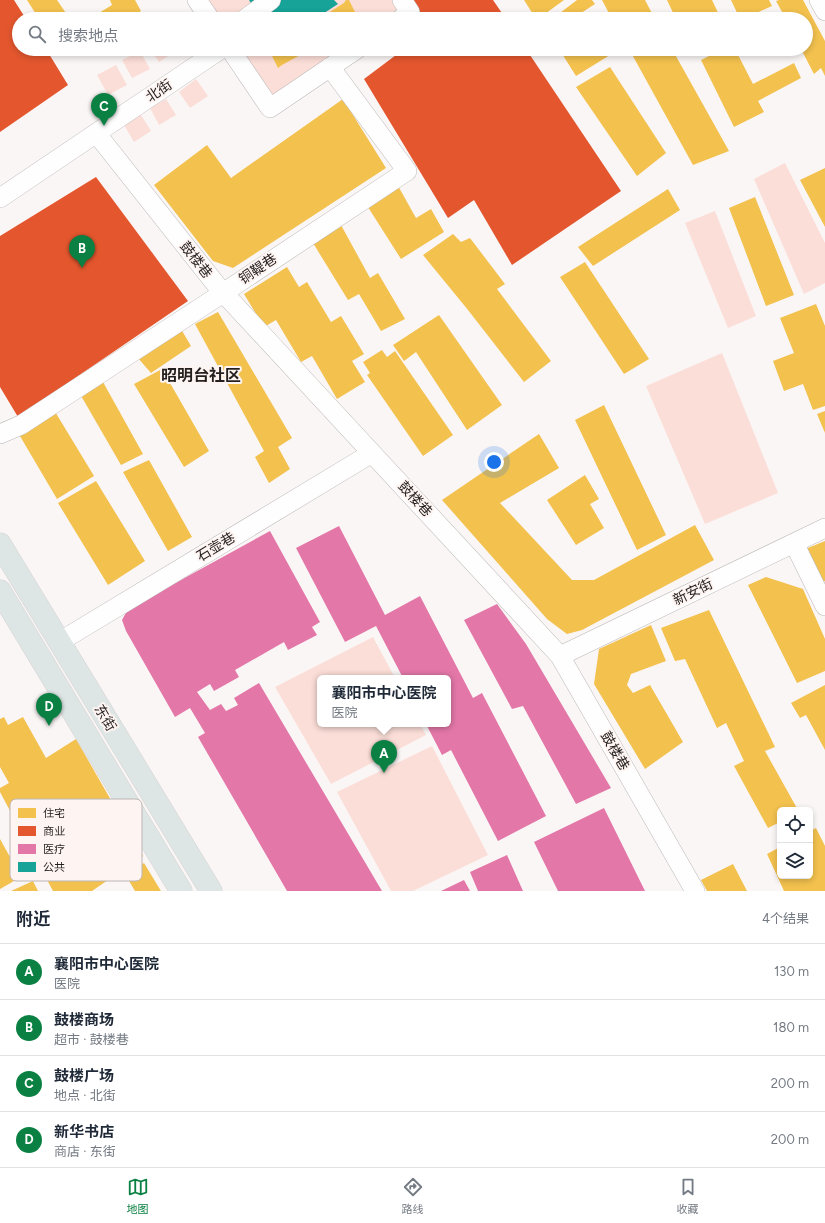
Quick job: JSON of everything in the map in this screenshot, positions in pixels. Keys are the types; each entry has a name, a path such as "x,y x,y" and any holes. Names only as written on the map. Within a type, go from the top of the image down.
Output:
{"main road":[{"name":"东街","path":"0,544 211,891"},
{"name":"东街","path":"0,591 126,799"},
{"name":"东街","path":"142,825 182,891"}],"street":[{"path":"197,0 205,12"},
{"path":"255,12 271,0"},
{"path":"402,0 410,12"},
{"path":"819,0 825,11"},
{"name":"北街","path":"0,198 211,56"},
{"path":"235,56 270,108 346,56"},
{"name":"铜鞮巷","path":"0,434 21,425 407,171 330,67"},
{"name":"鼓楼巷","path":"96,133 223,293 560,656 696,891"},
{"name":"石壶巷","path":"59,642 372,453"},
{"name":"新安街","path":"560,656 825,528"},
{"path":"794,543 825,606"}],"shaded area":[{"path":"197,0 402,0 401,12 205,12"},
{"path":"130,56 143,56 150,69 132,78 122,60"},
{"path":"155,56 168,56 159,62"},
{"path":"235,56 347,56 270,108"},
{"path":"116,65 127,85 108,95 97,75"},
{"path":"196,79 208,96 190,108 179,92"},
{"path":"166,99 176,115 159,125 150,108"},
{"path":"141,115 151,131 134,142 124,125"},
{"path":"785,163 825,243 825,283 804,294 754,179"},
{"path":"715,211 756,316 728,328 685,223"},
{"path":"722,353 778,493 705,524 646,386"},
{"path":"373,637 393,675 317,675 317,727 422,727 426,735 331,784 275,687"},
{"path":"432,746 488,855 413,891 391,891 337,792"}],"building: 住宅":[{"path":"27,0 57,0 65,12 35,12"},
{"path":"110,0 135,0 141,11 100,12 112,5"},
{"path":"346,0 349,0 355,12 330,12 344,3"},
{"path":"524,0 564,0 548,12 532,12"},
{"path":"577,0 592,0 595,4 583,12 561,12"},
{"path":"602,0 645,0 651,12 608,12"},
{"path":"667,0 712,0 718,12 673,12"},
{"path":"731,0 769,0 772,6 759,12 737,12"},
{"path":"803,0 809,12 782,12 776,1"},
{"path":"813,19 825,41 825,76 821,68 814,74 805,56 813,56"},
{"path":"272,56 298,56 282,65 278,68"},
{"path":"563,56 608,56 576,76"},
{"path":"633,56 676,56 729,151 693,165"},
{"path":"709,56 739,56 753,84 794,63 801,78 758,101 764,112 734,127 701,60"},
{"path":"610,67 666,153 637,176 576,87"},
{"path":"343,99 386,168 233,268 213,261 154,185 207,145 231,178"},
{"path":"825,168 825,227 800,180"},
{"path":"397,184 416,218 431,209 444,232 401,259 366,204"},
{"path":"668,189 680,210 593,266 578,247"},
{"path":"755,197 794,295 766,306 729,208"},
{"path":"341,225 370,278 378,273 405,319 381,331 359,294 348,300 313,243"},
{"path":"453,234 461,242 470,238 505,284 497,289 551,361 524,382 423,255"},
{"path":"585,262 649,359 624,374 560,277"},
{"path":"287,267 299,287 307,282 331,322 341,316 364,354 352,361 365,382 337,399 312,356 301,362 276,320 264,327 244,294"},
{"path":"816,304 825,326 825,406 813,410 803,384 784,391 773,361 794,353 780,318"},
{"path":"218,312 292,438 278,447 290,469 269,483 255,457 264,451 195,324"},
{"path":"439,315 502,405 467,430 416,352 404,361 393,345"},
{"path":"181,329 191,346 151,373 138,358"},
{"path":"382,350 387,357 395,351 453,435 423,456 367,375 370,373 363,362"},
{"path":"162,369 209,451 184,467 134,384"},
{"path":"103,382 143,454 121,465 80,394"},
{"path":"604,405 666,535 637,550 575,420"},
{"path":"54,410 94,476 57,499 17,431"},
{"path":"825,411 825,433 817,414"},
{"path":"539,434 559,468 500,503 572,580 594,580 695,525 714,560 582,630 567,634 547,619 442,500"},
{"path":"149,460 192,537 168,551 123,472"},
{"path":"585,475 599,499 590,504 604,528 576,545 547,500"},
{"path":"96,481 145,561 108,585 58,503"},
{"path":"825,541 825,581 819,584 803,550"},
{"path":"766,577 803,589 825,639 825,671 797,683 748,585"},
{"path":"709,610 775,747 765,751 796,807 777,807 777,824 768,828 734,766 744,761 726,723 717,728 685,659 675,661 661,628"},
{"path":"651,625 666,661 631,674 627,685 633,693 650,685 683,742 645,769 594,684 599,649"},
{"path":"825,685 825,750 806,715 800,718 791,703"},
{"path":"4,717 8,725 23,717 46,758 76,739 110,799 10,799 10,811 0,792 0,788 9,783 0,767 0,719"},
{"path":"816,828 825,846 825,891 784,891 778,879 813,879 813,830"},
{"path":"0,839 10,857 10,881 14,881 0,889"},
{"path":"777,849 777,876 767,854"},
{"path":"144,863 161,891 135,891 129,881 142,881 142,864"},
{"path":"733,864 747,891 707,891 701,880"},
{"path":"33,881 38,891 11,891"},
{"path":"48,881 107,881 92,891 53,891"}],"building: 商业":[{"path":"0,0 14,0 22,12 12,12 12,56 50,56 68,85 0,132"},
{"path":"408,0 493,0 501,12 416,12"},
{"path":"395,56 531,56 621,191 512,265 474,200 448,218 364,79"},
{"path":"96,177 188,301 18,417 0,387 0,236"}],"building: 医疗":[{"path":"339,526 385,615 420,596 473,698 482,693 546,816 498,841 451,750 442,755 428,727 451,727 451,675 401,675 376,626 345,642 296,548"},
{"path":"270,531 320,622 312,627 317,635 288,650 284,642 235,670 239,677 214,691 210,684 197,692 210,710 221,704 226,711 238,705 234,698 259,683 382,891 287,891 198,737 205,733 190,708 175,717 126,631 122,620 128,609"},
{"path":"497,604 526,644 611,788 576,804 523,706 512,709 464,620"},
{"path":"604,808 645,891 558,891 534,842"},
{"path":"507,855 523,891 478,891 470,872"},
{"path":"464,880 470,891 441,891"}],"building: 公共":[{"path":"249,0 334,0 338,4 326,12 257,12"}],"place":[{"name":"鼓楼广场","path":"104,126"},
{"name":"鼓楼商场","path":"82,268"},
{"name":"新华书店","path":"49,726"},
{"name":"襄阳市中心医院","path":"384,773"}],"district":[{"name":"昭明台社区","path":"201,375"}]}
